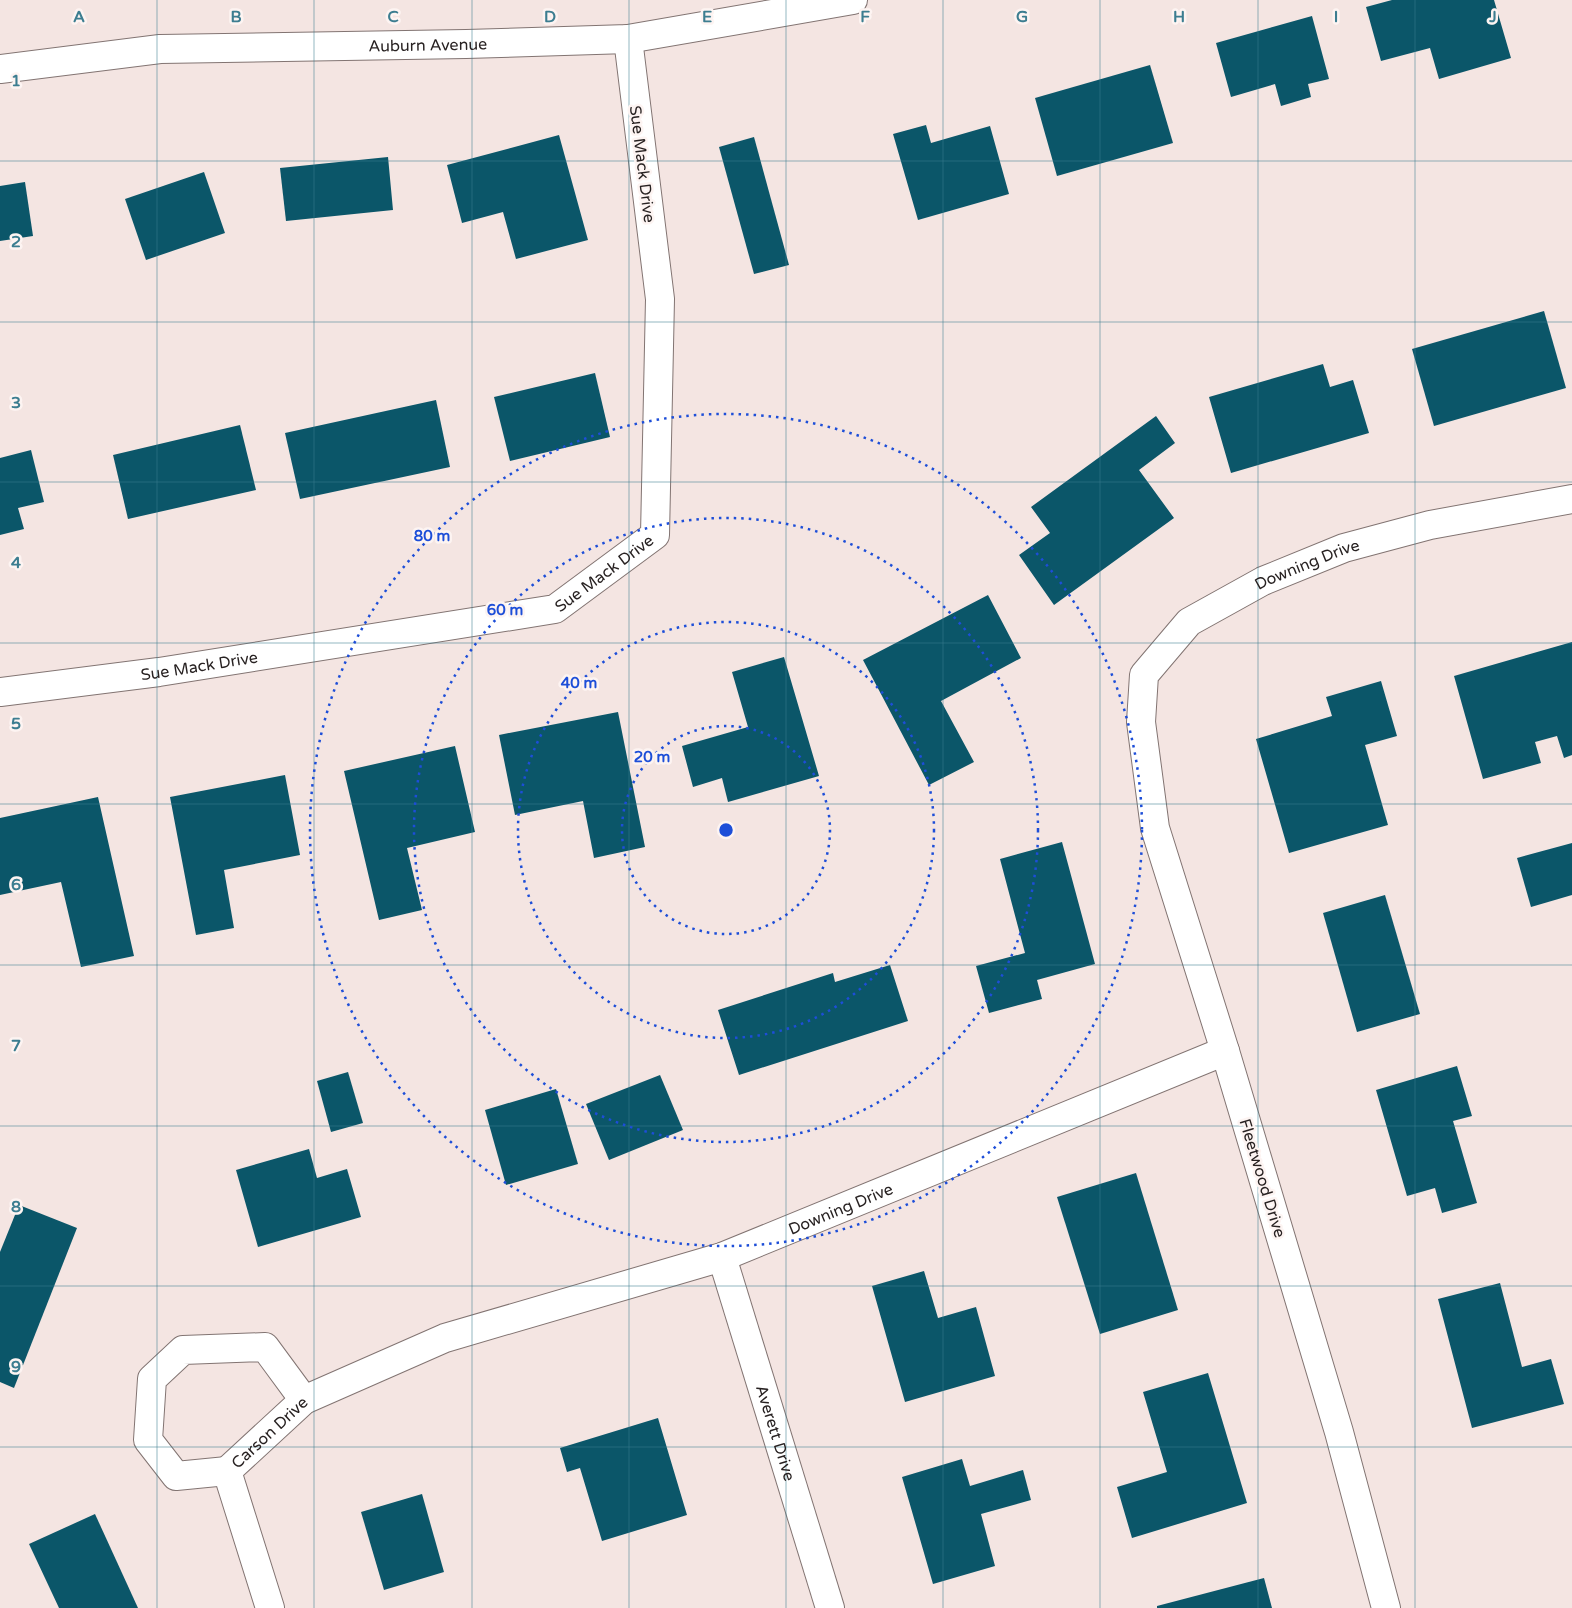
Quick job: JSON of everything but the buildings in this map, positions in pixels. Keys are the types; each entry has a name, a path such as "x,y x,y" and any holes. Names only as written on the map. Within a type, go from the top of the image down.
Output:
{"street":[{"name":"Auburn Avenue","path":"0,70 160,49 628,39 853,0"},
{"name":"Sue Mack Drive","path":"0,692 159,672 555,609 655,535 660,299 628,39"},
{"name":"Downing Drive","path":"1144,748 1141,722 1144,674 1189,622 1263,582 1344,548 1430,525 1572,499"},
{"name":"Fleetwood Drive","path":"1144,748 1155,828 1225,1051 1339,1432 1386,1608"},
{"name":"Downing Drive","path":"445,1338 722,1257 1225,1051"},
{"name":"Averett Drive","path":"722,1257 830,1608"},
{"name":"Carson Drive","path":"270,1608 227,1471 304,1400 445,1338"},
{"path":"227,1471 176,1476 148,1440 152,1379 183,1350 265,1347 304,1400"}]}
